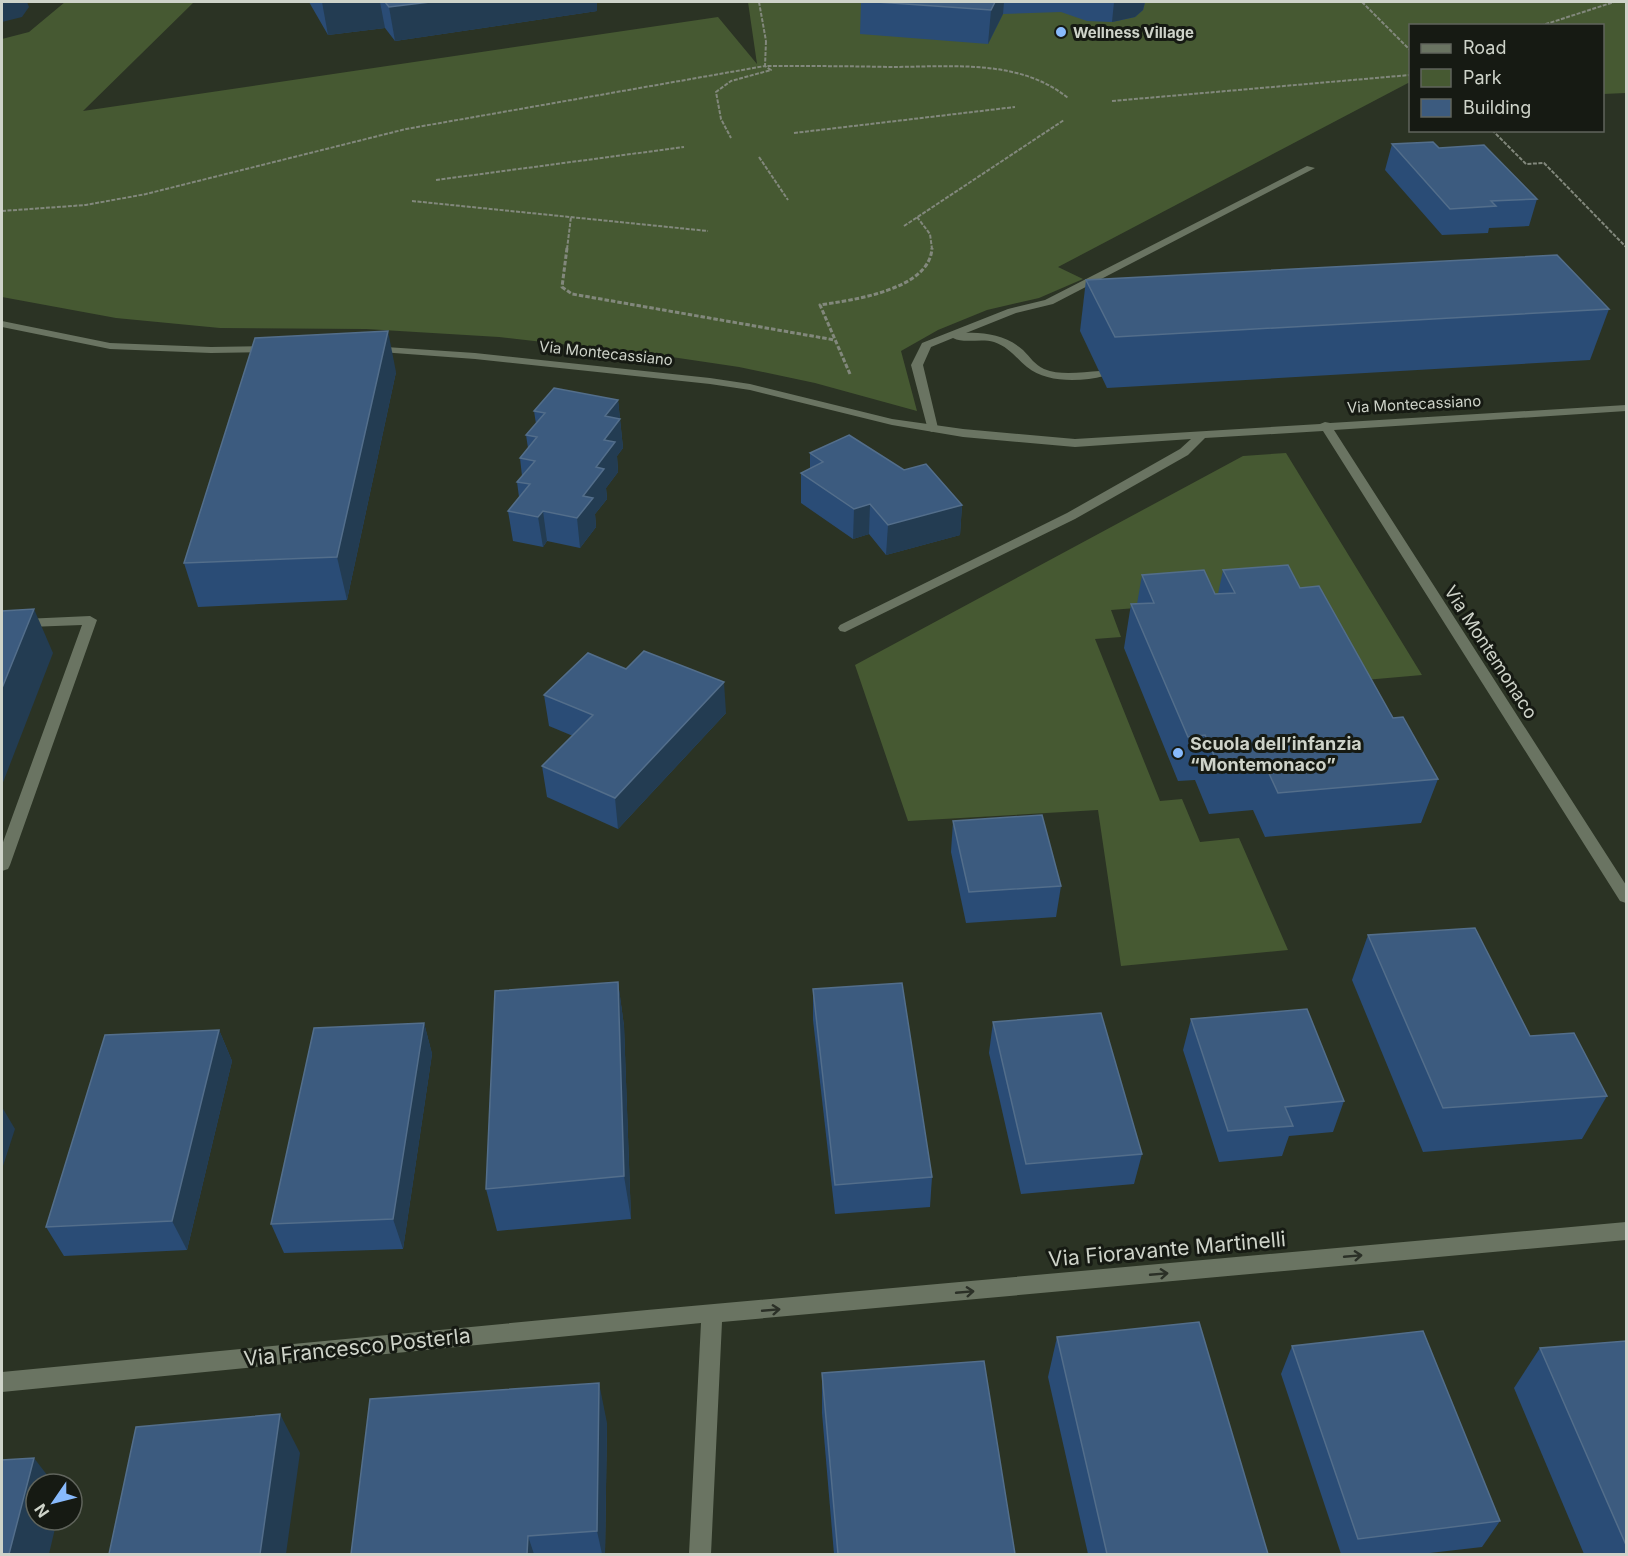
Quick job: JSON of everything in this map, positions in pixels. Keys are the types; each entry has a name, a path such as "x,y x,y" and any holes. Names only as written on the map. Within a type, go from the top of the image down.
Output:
{"street":[{"path":"932,428 917,365 926,345 1012,311 1058,298 1310,168"},
{"path":"2,324 110,346 211,350 282,349"},
{"path":"943,338 982,335 1012,347 1024,361 1042,372 1067,375 1100,374"},
{"name":"Via Montecassiano","path":"354,348 475,356 710,381 750,387 853,414 932,428 1075,443 1626,408"},
{"name":"Via Montemonaco","path":"1325,426 1626,897"},
{"path":"845,628 1071,516 1184,452 1203,434"},
{"path":"2,624 90,620 2,865"},
{"name":"Via Fioravante Martinelli","path":"712,1315 1626,1231"},
{"path":"700,1554 712,1315"},
{"name":"Via Francesco Posterla","path":"2,1382 636,1320 712,1315"}],"path":[{"path":"759,2 766,41 765,66"},
{"path":"1362,2 1409,49"},
{"path":"1546,24 1614,2"},
{"path":"731,138 721,119 716,92 731,81 771,70 765,66"},
{"path":"2,211 86,205 146,194 406,129 765,66 993,69 1036,78 1057,87 1068,98"},
{"path":"1112,101 1409,75"},
{"path":"794,133 1015,107"},
{"path":"904,226 1064,120"},
{"path":"1494,132 1526,164 1544,163 1626,247"},
{"path":"436,180 684,147"},
{"path":"759,157 788,200"},
{"path":"412,201 708,231"},
{"path":"571,217 562,287 572,294 835,340"},
{"path":"853,379 820,305 867,298 908,282 930,263 933,250 932,237 917,218"}],"green space":[{"path":"65,2 194,2 83,111 718,17 757,64 748,2 1626,2 1626,93 1604,94 1604,24 1409,24 1409,83 1058,267 1083,279 1039,298 987,310 938,330 901,351 917,411 815,383 739,367 665,356 499,337 366,329 220,328 116,318 2,297 2,39 29,32"},
{"path":"1286,453 1422,675 1365,680 1284,596 1111,610 1121,637 1095,639 1160,801 1182,799 1200,842 1239,838 1288,950 1121,966 1098,810 908,821 855,665 1243,456"}],"building":[{"path":"385,2 430,2 389,7"},
{"path":"877,2 995,2 991,10"},
{"path":"1433,142 1439,148 1484,145 1537,199 1491,201 1496,206 1450,209 1392,144"},
{"path":"1557,255 1609,309 1115,337 1086,280"},
{"path":"388,331 337,557 184,563 255,338"},
{"path":"554,388 618,400 605,416 620,419 604,440 615,442 596,467 604,469 583,496 593,498 577,518 543,511 538,517 508,511 530,484 517,482 535,461 520,458 537,437 526,435 545,413 534,411"},
{"path":"849,435 904,470 926,464 962,505 888,525 870,504 854,509 801,473 823,462 810,453"},
{"path":"1288,565 1300,588 1319,586 1393,718 1403,717 1438,779 1278,793 1265,765 1220,769 1205,735 1188,737 1131,604 1154,603 1142,575 1204,570 1215,594 1235,593 1223,570"},
{"path":"34,609 2,688 2,611"},
{"path":"644,651 724,682 615,798 542,766 593,715 544,695 588,653 626,669"},
{"path":"1042,815 1061,886 969,892 953,821"},
{"path":"1475,928 1530,1036 1574,1033 1607,1096 1443,1108 1368,935"},
{"path":"618,982 624,1176 486,1189 495,991"},
{"path":"902,983 932,1177 835,1185 813,989"},
{"path":"1307,1009 1344,1101 1285,1107 1293,1126 1228,1131 1191,1019"},
{"path":"1101,1013 1142,1154 1026,1164 993,1022"},
{"path":"424,1023 393,1219 271,1224 314,1028"},
{"path":"219,1030 172,1221 46,1227 105,1035"},
{"path":"1199,1322 1268,1554 1107,1554 1057,1337"},
{"path":"1423,1331 1500,1521 1358,1539 1292,1346"},
{"path":"1626,1341 1626,1545 1540,1348"},
{"path":"984,1361 1015,1554 838,1554 822,1373"},
{"path":"599,1383 597,1531 528,1536 527,1554 351,1554 370,1399"},
{"path":"280,1414 260,1554 109,1554 136,1427"},
{"path":"34,1458 30,1472 24,1472 24,1496 9,1554 2,1554 2,1460"}],"place":[{"name":"Wellness Village","path":"1061,32"},
{"name":"Scuola dell’infanzia “Montemonaco”","path":"1178,753"}]}
